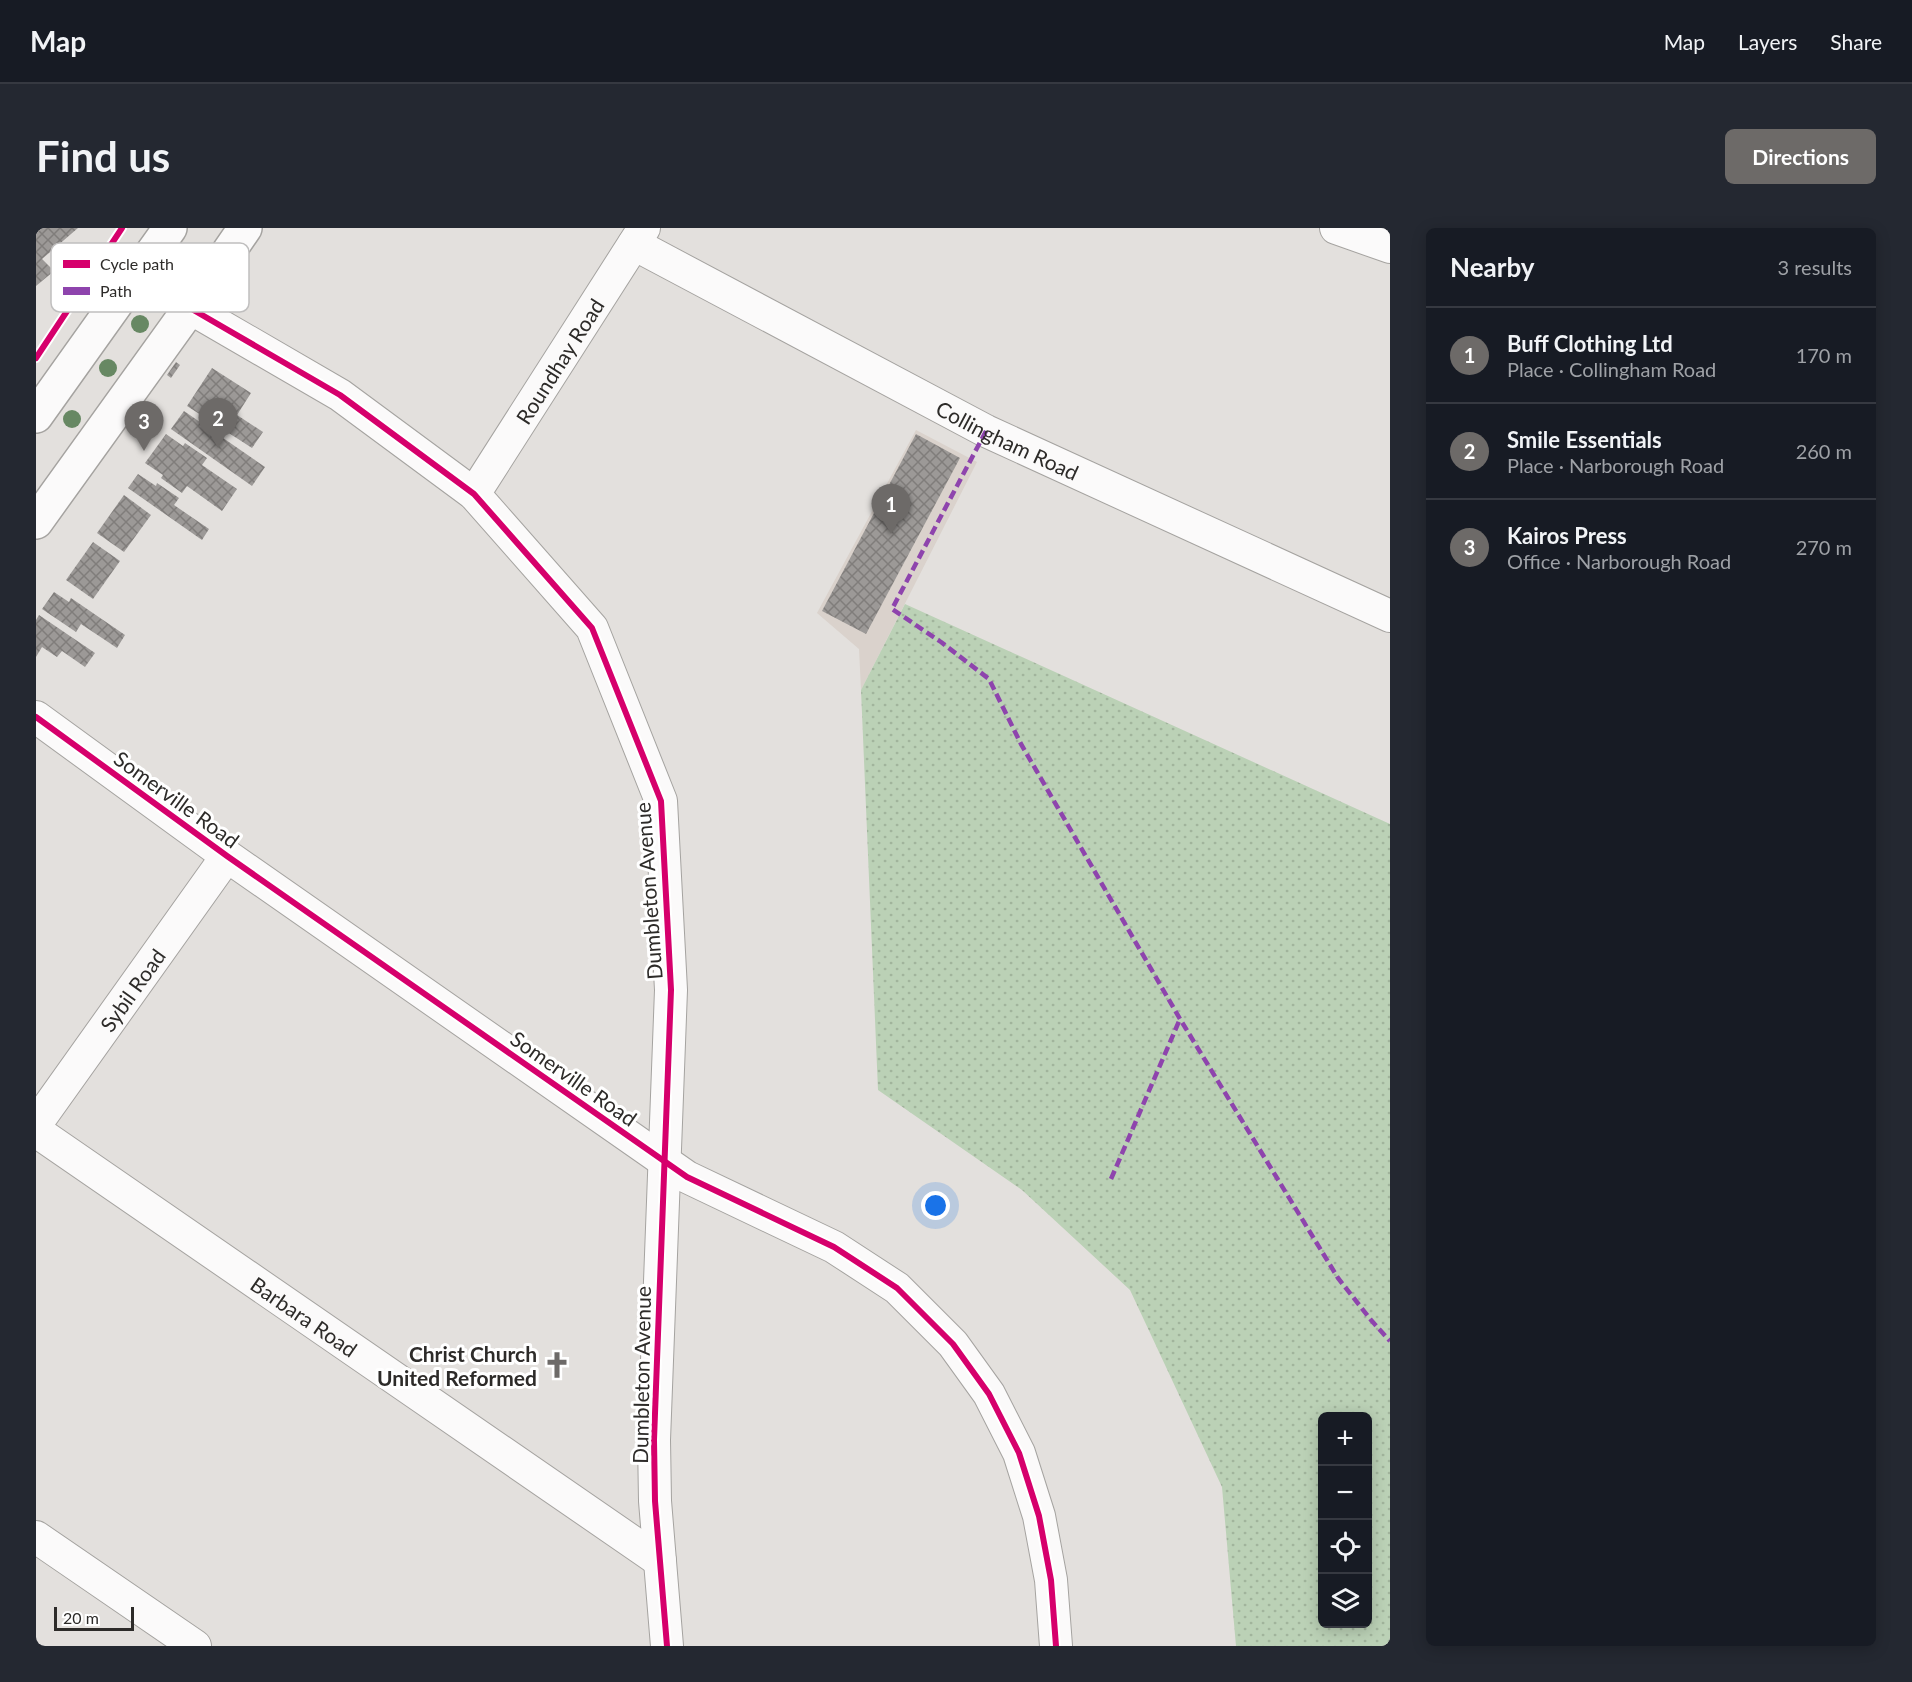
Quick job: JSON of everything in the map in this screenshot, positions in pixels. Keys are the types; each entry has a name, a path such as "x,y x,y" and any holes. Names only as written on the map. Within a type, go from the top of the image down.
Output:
{"main road":[{"path":"159,243 170,228"},
{"path":"235,243 245,228"},
{"path":"36,416 110,312"},
{"path":"36,522 187,312"}],"street":[{"path":"1336,228 1390,247"},
{"name":"Roundhay Road","path":"474,494 639,236"},
{"name":"Collingham Road","path":"639,236 986,431 1390,616"},
{"name":"Dumbleton Avenue","path":"197,312 340,395 474,494 592,628 662,801 671,990 654,1440 655,1501 667,1646"},
{"name":"Somerville Road","path":"36,717 226,856 687,1177 834,1248 897,1288 953,1344 989,1394 1019,1453 1039,1516 1051,1580 1056,1646"},
{"name":"Sybil Road","path":"36,1124 226,856"},
{"name":"Barbara Road","path":"36,1131 660,1561"},
{"path":"36,1537 163,1637 195,1646"}],"shaded area":[{"path":"916,430 977,462 861,690 859,649 817,613"}],"green space":[{"path":"905,604 1390,824 1390,1646 1236,1646 1222,1487 1130,1290 1022,1190 878,1090 861,690"}],"building":[{"path":"36,228 78,228 61,243 51,243 51,251 42,259 51,268 51,274 36,286"},
{"path":"176,362 180,365 171,378 167,375"},
{"path":"212,368 251,393 237,415 263,432 252,448 187,406"},
{"path":"184,411 265,467 252,486 171,429"},
{"path":"166,434 183,446 185,443 207,458 202,465 237,489 222,511 187,486 182,493 161,478 163,475 145,463"},
{"path":"916,434 960,458 866,634 822,611"},
{"path":"138,474 156,486 157,483 179,498 174,505 209,529 202,540 128,488"},
{"path":"124,495 151,515 124,552 97,533"},
{"path":"93,542 120,561 93,599 66,580"},
{"path":"54,592 69,602 71,598 125,635 117,648 81,624 76,632 42,609"},
{"path":"39,615 95,653 85,667 62,651 57,657 42,647 36,657 36,620"}],"marked path":[{"path":"986,431 892,609 941,642 989,679 1021,744 1180,1019 1338,1278 1390,1341"},
{"path":"1111,1179 1180,1019"}],"cycle path":[{"path":"112,243 122,228"},
{"path":"36,358 66,312"},
{"path":"197,312 340,395 474,494 592,628 661,801 671,990 654,1440 655,1501 667,1646"},
{"path":"36,717 227,856 687,1177 834,1247 897,1288 953,1344 989,1394 1019,1453 1039,1516 1051,1580 1056,1646"}],"place":[{"name":"Smile Essentials","path":"218,448"},
{"name":"Kairos Press","path":"144,451"},
{"name":"Buff Clothing Ltd","path":"891,534"},
{"name":"Christ Church United Reformed","path":"557,1365"}]}
